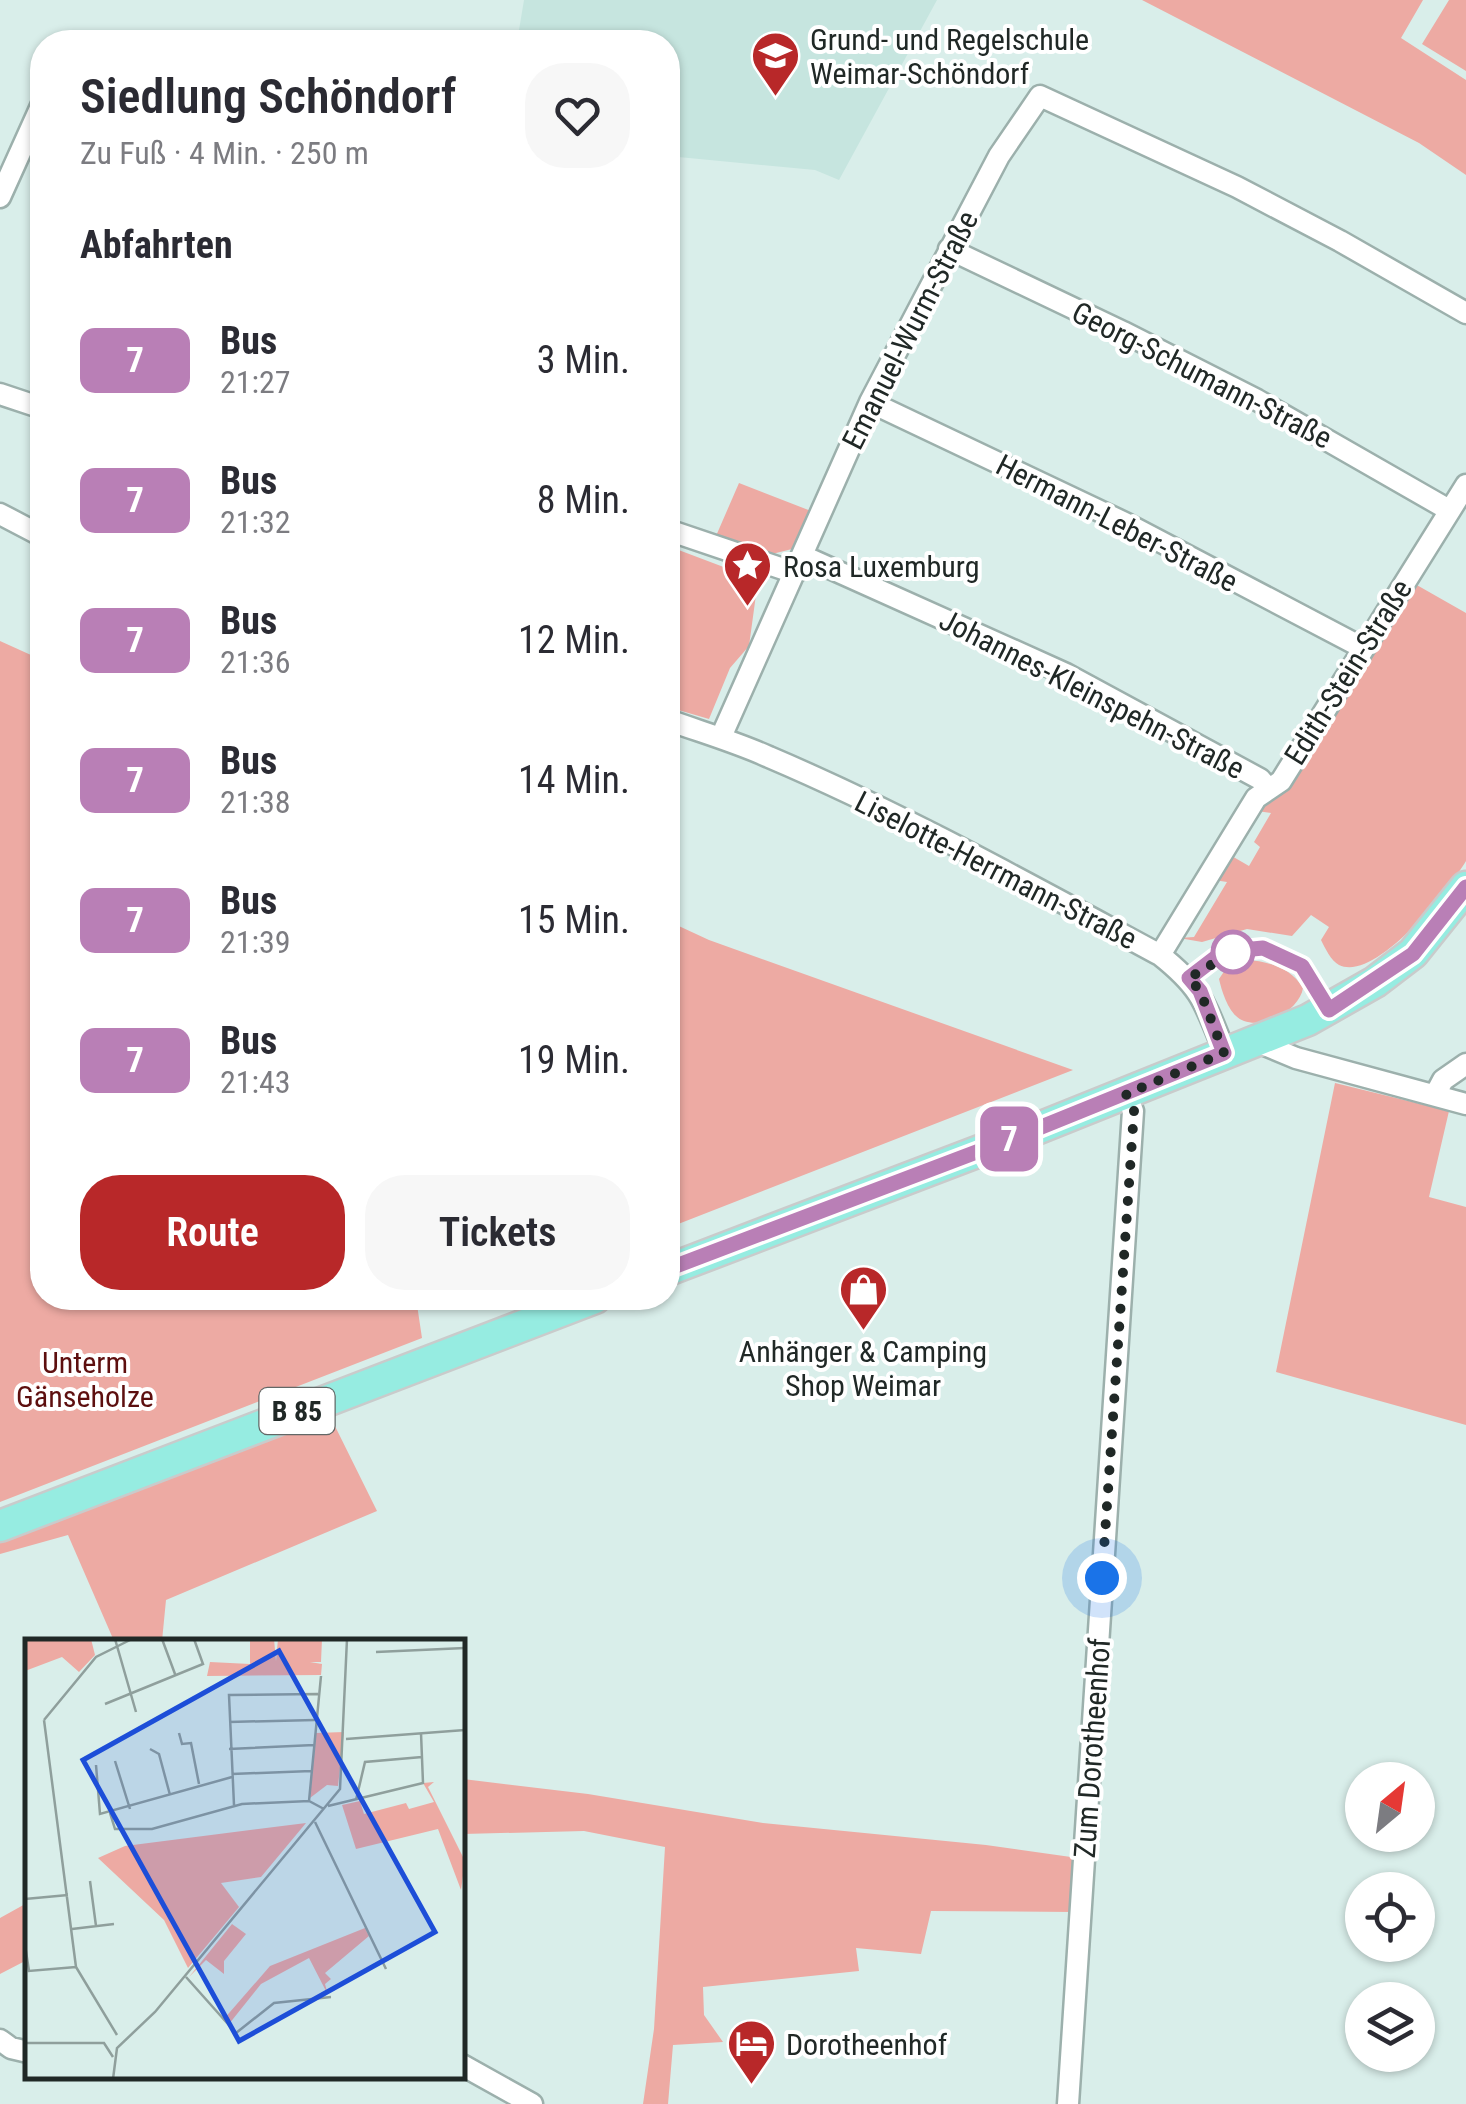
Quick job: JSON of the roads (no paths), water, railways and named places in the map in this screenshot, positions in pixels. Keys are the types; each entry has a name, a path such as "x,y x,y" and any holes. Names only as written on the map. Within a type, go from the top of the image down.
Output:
{"main road":[{"path":"680,1265 1126,1094 1329,1010 1413,954 1466,887"},
{"name":"B 85","path":"0,1526 564,1310"}],"street":[{"name":"Emanuel-Wurm-Straße","path":"721,737 870,402 998,156 1040,96 1237,187 1340,240 1466,314"},
{"path":"0,197 30,131"},
{"name":"Georg-Schumann-Straße","path":"950,249 1257,400 1449,510"},
{"path":"0,394 30,404"},
{"name":"Hermann-Leber-Straße","path":"870,402 1128,524 1363,648"},
{"name":"Edith-Stein-Straße","path":"1160,954 1256,798 1281,781 1466,485"},
{"path":"0,514 30,530"},
{"name":"Johannes-Kleinspehn-Straße","path":"680,533 799,564 1066,674 1230,761 1260,778 1268,788"},
{"name":"Liselotte-Herrmann-Straße","path":"680,724 801,771 1160,954 1200,991 1224,1053"},
{"path":"1255,1041 1296,1058 1466,1104"},
{"path":"1435,1095 1443,1080 1466,1064"},
{"name":"Zum Dorotheenhof","path":"1068,2104 1134,1111 1126,1094"},
{"path":"0,2040 25,2051"},
{"path":"465,2067 532,2104"}],"place":[{"name":"Grund- und Regelschule Weimar-Schöndorf","path":"775,98"},
{"name":"Rosa Luxemburg","path":"748,608"},
{"name":"Anhänger & Camping Shop Weimar","path":"863,1332"},
{"name":"Dorotheenhof","path":"751,2086"}],"park label":[{"name":"Unterm Gänseholze","path":"85,1379"}]}
